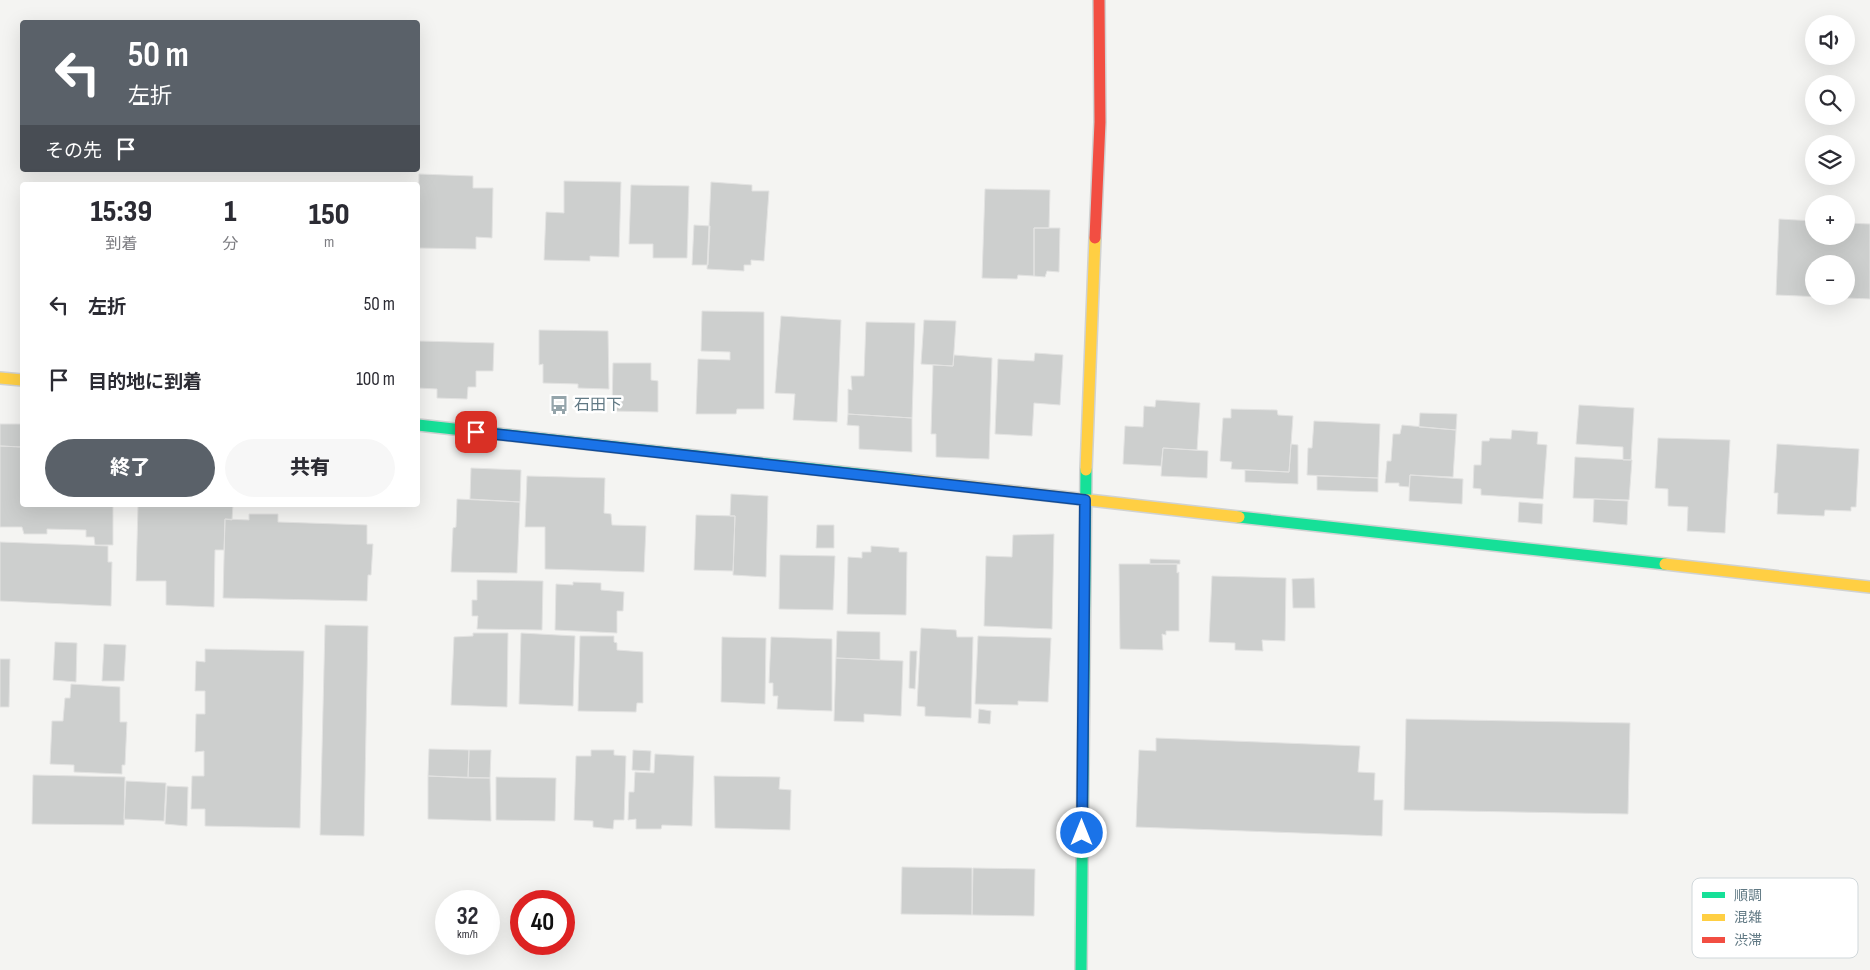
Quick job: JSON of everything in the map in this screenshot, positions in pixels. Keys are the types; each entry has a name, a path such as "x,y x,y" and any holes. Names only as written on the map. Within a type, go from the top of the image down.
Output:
{"street":[{"path":"1081,970 1085,500 1100,122 1098,0"},
{"path":"0,378 20,380"},
{"path":"420,425 1870,587"}],"building":[{"path":"419,174 473,176 473,188 493,188 492,238 476,237 476,249 420,248"},
{"path":"564,181 621,182 619,257 590,256 590,261 544,260 546,212 564,213"},
{"path":"711,182 752,185 752,191 769,191 764,261 751,260 751,265 744,265 744,271 707,269"},
{"path":"631,185 689,186 687,258 653,258 653,244 629,244"},
{"path":"985,189 1050,190 1049,228 1034,228 1034,276 1018,275 1017,279 982,278"},
{"path":"1779,219 1805,220 1805,245 1855,245 1855,223 1870,224 1870,299 1855,298 1855,255 1805,255 1805,296 1776,295"},
{"path":"694,225 710,226 708,265 692,265"},
{"path":"1034,228 1060,228 1059,272 1047,271 1045,277 1034,276"},
{"path":"702,311 764,312 764,409 737,409 736,414 696,414 698,359 730,360 730,352 701,351"},
{"path":"781,316 841,320 837,422 793,420 795,394 775,393"},
{"path":"924,320 956,321 953,366 921,364"},
{"path":"866,322 915,323 912,418 848,414 848,389 852,390 851,376 864,376"},
{"path":"539,330 608,331 609,389 578,388 578,384 543,383 543,364 539,365"},
{"path":"420,341 494,343 493,371 476,371 476,387 468,387 467,399 437,398 437,389 420,388"},
{"path":"1035,353 1063,355 1060,405 1034,403 1032,436 995,434 998,359 1034,361"},
{"path":"954,355 992,358 989,459 936,457 936,434 931,434 933,365 953,366"},
{"path":"613,363 651,363 651,380 658,381 658,412 612,411"},
{"path":"1156,400 1200,403 1197,450 1163,448 1161,466 1123,464 1125,426 1143,427 1144,406 1155,407"},
{"path":"1579,405 1634,408 1631,460 1623,460 1623,447 1576,444"},
{"path":"1231,409 1277,410 1278,415 1293,416 1289,472 1231,469 1232,462 1220,461 1223,418 1231,418"},
{"path":"1420,413 1457,414 1456,430 1419,427"},
{"path":"848,414 912,418 912,452 859,449 859,426 847,425"},
{"path":"1314,421 1380,424 1378,478 1307,475 1308,448 1312,448"},
{"path":"0,424 20,424 20,447 0,446"},
{"path":"1402,425 1456,430 1453,477 1410,475 1409,487 1399,486 1399,483 1385,483 1387,461 1391,461 1393,434 1400,434"},
{"path":"1512,430 1538,432 1537,444 1547,445 1543,499 1481,495 1481,489 1473,488 1474,465 1481,465 1482,441 1489,441 1490,438 1511,439"},
{"path":"1658,438 1730,440 1725,533 1687,531 1688,507 1668,506 1668,489 1655,488"},
{"path":"1291,444 1298,445 1298,484 1245,482 1245,470 1289,472"},
{"path":"1777,444 1859,449 1856,507 1851,507 1851,511 1825,510 1824,516 1777,514 1778,493 1774,493"},
{"path":"0,446 20,447 20,507 113,507 113,545 95,545 94,537 86,537 86,530 47,529 47,534 24,534 22,527 0,527"},
{"path":"1163,448 1208,451 1207,478 1161,476"},
{"path":"1575,457 1632,460 1629,500 1573,498"},
{"path":"471,468 521,470 520,502 470,499"},
{"path":"1410,475 1463,479 1462,504 1409,501"},
{"path":"527,476 605,478 604,513 611,514 612,525 646,526 644,572 545,569 545,527 525,527"},
{"path":"1317,476 1378,478 1378,492 1317,490"},
{"path":"731,494 768,496 766,577 733,575 735,516 730,516"},
{"path":"457,499 520,502 517,573 451,572 453,528 456,527"},
{"path":"1594,499 1628,501 1627,525 1593,522"},
{"path":"1519,502 1543,504 1542,524 1518,522"},
{"path":"138,507 233,507 232,520 225,519 224,550 215,550 214,607 166,605 166,581 136,581"},
{"path":"249,514 278,514 278,522 367,525 367,544 373,544 371,575 368,575 367,601 223,598 225,519 249,520"},
{"path":"696,515 735,516 733,571 694,570"},
{"path":"817,525 834,525 834,548 816,548"},
{"path":"1054,534 1052,629 984,626 986,556 1012,557 1013,535"},
{"path":"0,542 108,546 108,562 112,562 111,606 0,601"},
{"path":"871,546 899,548 899,552 907,552 906,615 847,614 848,557 862,558 862,552 871,552"},
{"path":"780,555 835,556 833,610 779,609"},
{"path":"1150,559 1180,560 1180,564 1150,564"},
{"path":"1119,564 1177,564 1177,573 1179,572 1179,631 1166,631 1166,635 1162,634 1163,650 1120,649"},
{"path":"1212,576 1286,578 1285,641 1262,640 1263,651 1235,650 1235,643 1209,642"},
{"path":"1314,578 1315,608 1293,608 1292,579"},
{"path":"477,580 543,581 542,630 477,629 478,616 472,616 472,600 477,600"},
{"path":"573,582 601,583 601,590 624,592 623,611 617,611 617,633 555,630 556,584 573,585"},
{"path":"325,625 368,626 364,836 320,835"},
{"path":"921,628 956,630 957,637 973,637 971,718 925,716 925,707 917,706"},
{"path":"837,631 880,632 880,660 836,658"},
{"path":"473,633 508,633 507,707 451,705 454,637 473,636"},
{"path":"521,633 575,636 573,706 519,704"},
{"path":"580,636 614,636 617,650 643,652 643,703 637,703 636,712 578,711"},
{"path":"978,636 1051,638 1048,702 1018,701 1018,705 975,704"},
{"path":"722,637 766,638 765,704 721,702"},
{"path":"771,637 832,639 832,711 777,709 778,696 773,696 773,683 769,683"},
{"path":"55,642 77,643 76,682 53,680"},
{"path":"104,644 126,645 124,681 102,681"},
{"path":"205,649 304,651 300,828 205,826 205,809 191,809 192,776 204,776 204,751 195,752 196,714 205,714 205,691 195,691 196,661 205,662"},
{"path":"910,651 917,651 915,689 909,688"},
{"path":"836,658 903,661 901,716 864,714 864,722 834,721"},
{"path":"0,659 10,659 9,707 0,707"},
{"path":"71,684 120,687 120,722 127,722 125,765 122,765 122,774 74,772 74,765 50,764 52,721 63,721 65,698 70,698"},
{"path":"979,709 991,711 990,724 978,723"},
{"path":"1406,719 1630,723 1628,814 1404,810"},
{"path":"1156,738 1360,746 1358,772 1375,773 1374,800 1383,800 1382,836 1136,827 1139,750 1156,751"},
{"path":"429,749 469,750 468,778 428,776"},
{"path":"469,750 491,750 490,778 468,778"},
{"path":"591,750 614,750 614,755 626,756 624,820 614,820 613,829 593,827 593,821 574,820 576,756 591,756"},
{"path":"633,750 651,751 650,771 632,770"},
{"path":"655,754 694,756 692,826 662,825 661,829 636,829 636,819 628,820 629,792 634,792 635,772 654,773"},
{"path":"33,775 125,777 124,825 32,824"},
{"path":"428,776 490,778 491,821 428,819"},
{"path":"714,776 780,777 779,789 791,790 790,830 715,828"},
{"path":"496,777 556,778 555,821 496,820"},
{"path":"126,781 166,783 164,821 124,819"},
{"path":"167,786 188,787 187,826 165,824"},
{"path":"902,867 972,868 972,915 901,914"},
{"path":"973,868 1035,869 1034,916 972,915"}],"traffic: fast":[{"path":"420,425 912,480"},
{"path":"1081,970 1086,470"},
{"path":"1239,517 1665,564"}],"traffic: slow":[{"path":"1086,470 1095,238"},
{"path":"0,378 20,380"},
{"path":"912,480 1239,517"},
{"path":"1665,564 1870,587"}],"traffic: jam":[{"path":"1095,238 1100,122 1099,0"}],"place":[{"name":"石田下","path":"559,405"}],"route":[{"path":"476,432 1085,500 1082,833"}]}
